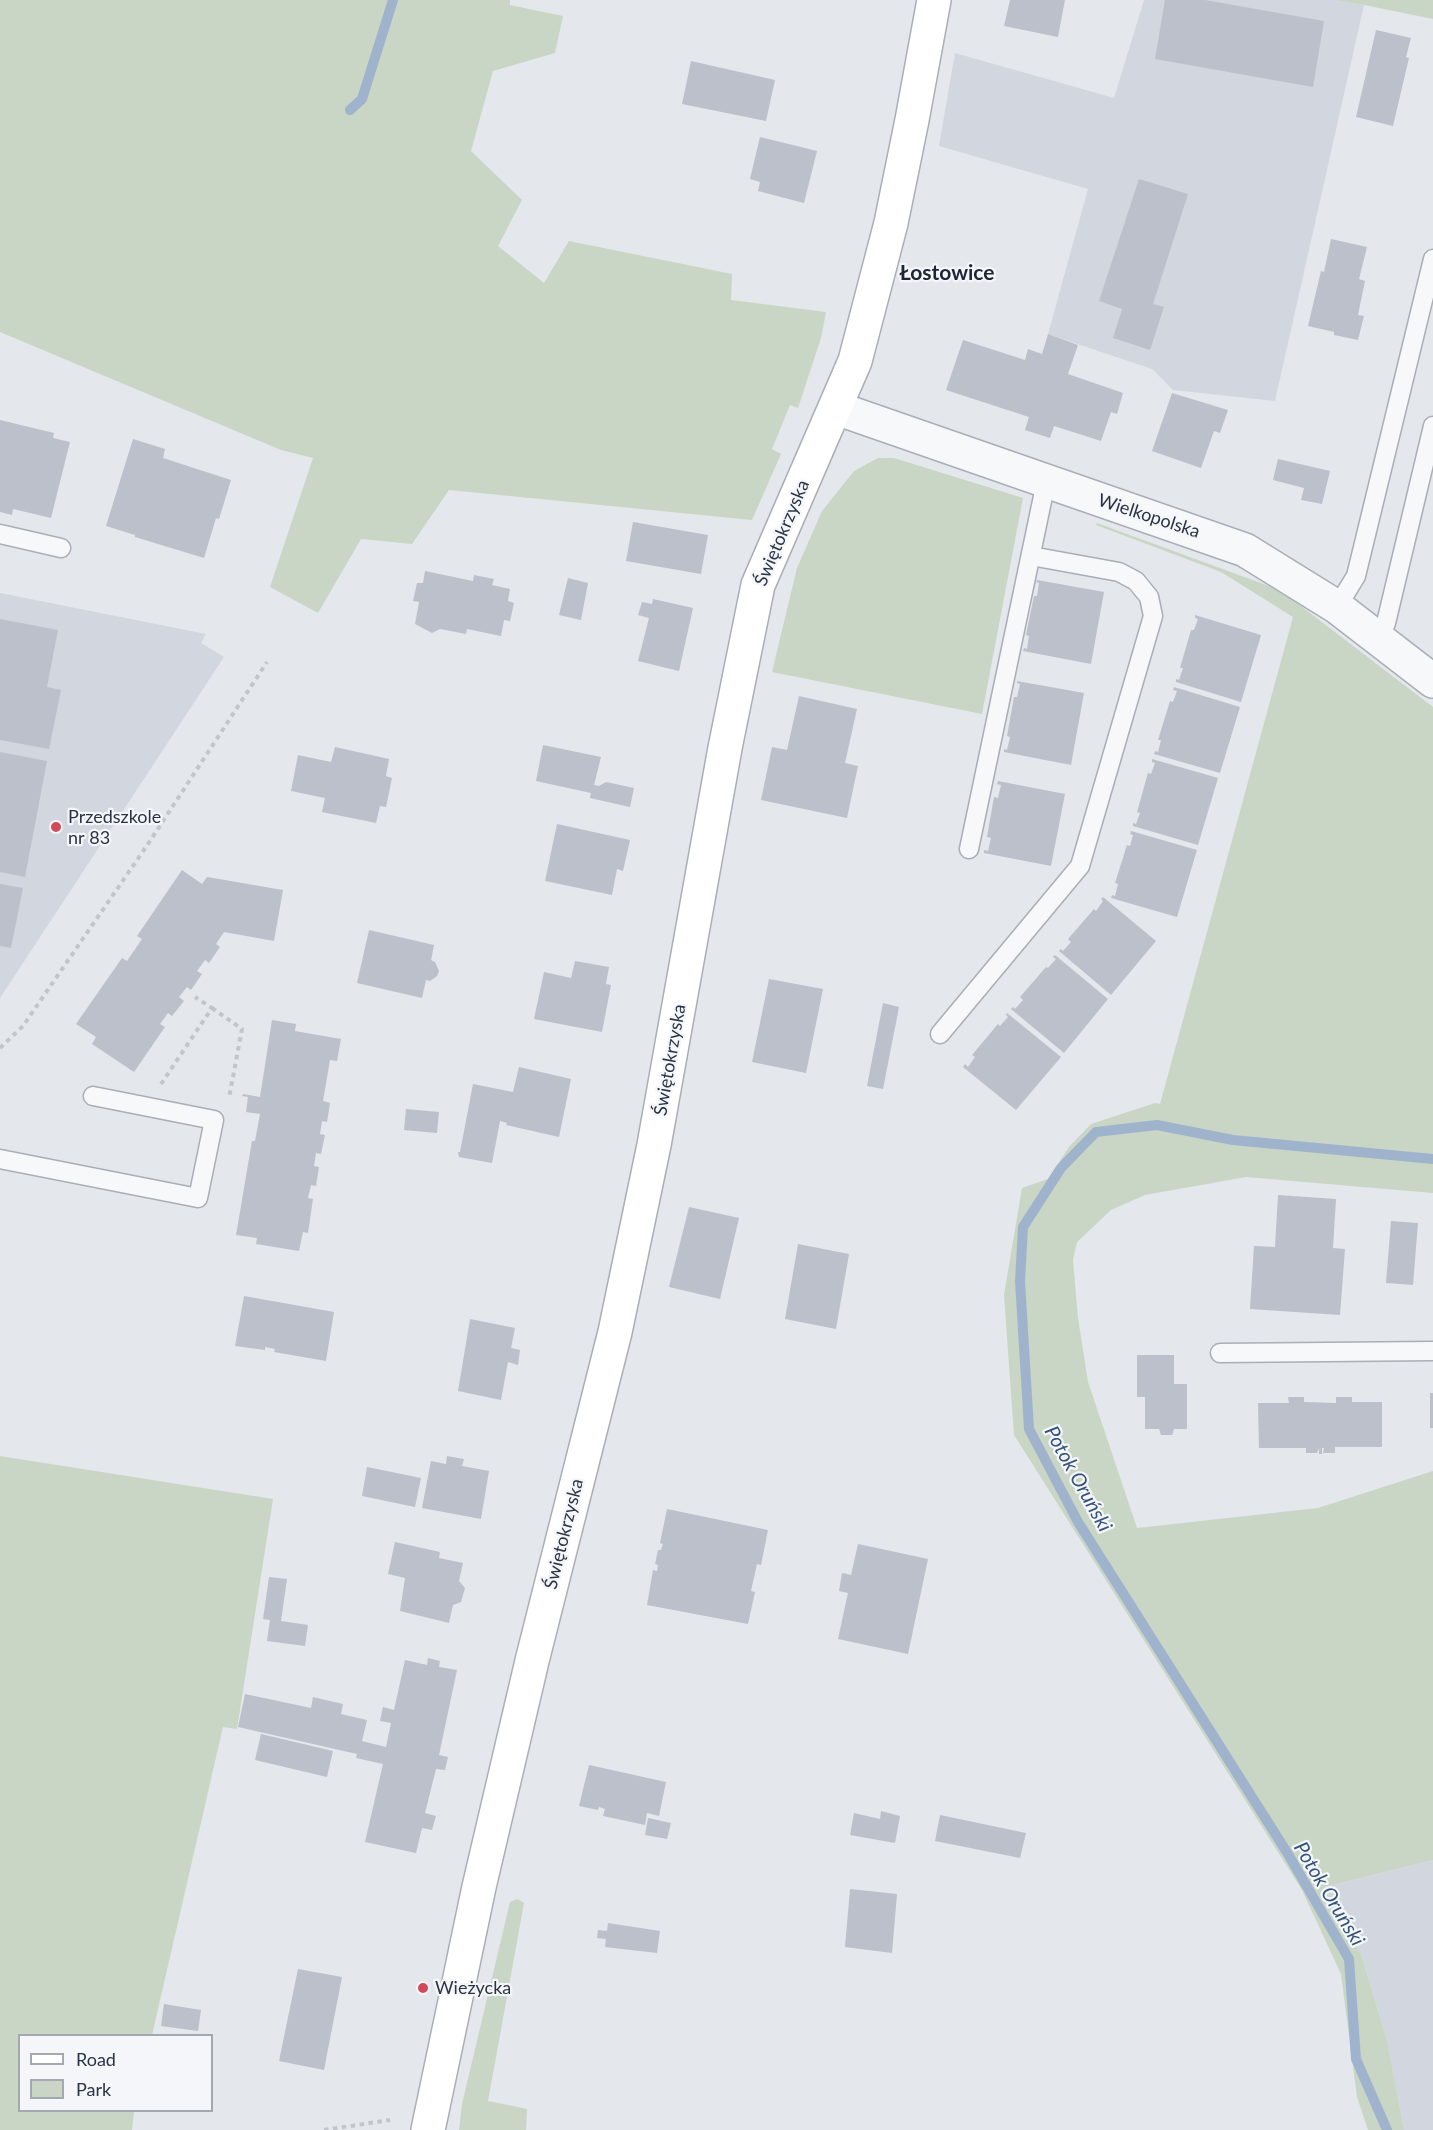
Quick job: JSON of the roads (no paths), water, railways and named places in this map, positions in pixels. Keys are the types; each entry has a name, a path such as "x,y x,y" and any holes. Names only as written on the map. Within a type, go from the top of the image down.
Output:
{"main road":[{"name":"Świętokrzyska","path":"428,2130 479,1887 532,1662 617,1321 654,1145 725,748 758,585 836,408 862,339 891,222 934,0"}],"street":[{"name":"Wielkopolska","path":"836,408 1245,550 1337,606 1433,681"}],"lane":[{"path":"1337,606 1356,576 1433,259"},
{"path":"1379,639 1388,616 1433,426"},
{"path":"969,849 1046,482"},
{"path":"0,534 61,548"},
{"path":"940,1034 1080,866 1153,616 1149,597 1136,581 1119,572 1031,556"},
{"path":"0,1159 198,1198 214,1120 93,1096"},
{"path":"1220,1353 1433,1351"}],"waterway":[{"path":"350,110 362,99 393,0"},
{"name":"Potok Oruński","path":"1387,2130 1356,2059 1349,1959 1288,1854 1078,1522 1029,1429 1020,1281 1023,1227 1061,1168 1096,1132 1157,1125 1233,1140 1433,1159"}],"place":[{"name":"Przedszkole nr 83","path":"56,827"},
{"name":"Wieżycka","path":"423,1988"}],"district":[{"name":"Łostowice","path":"947,273"}]}
